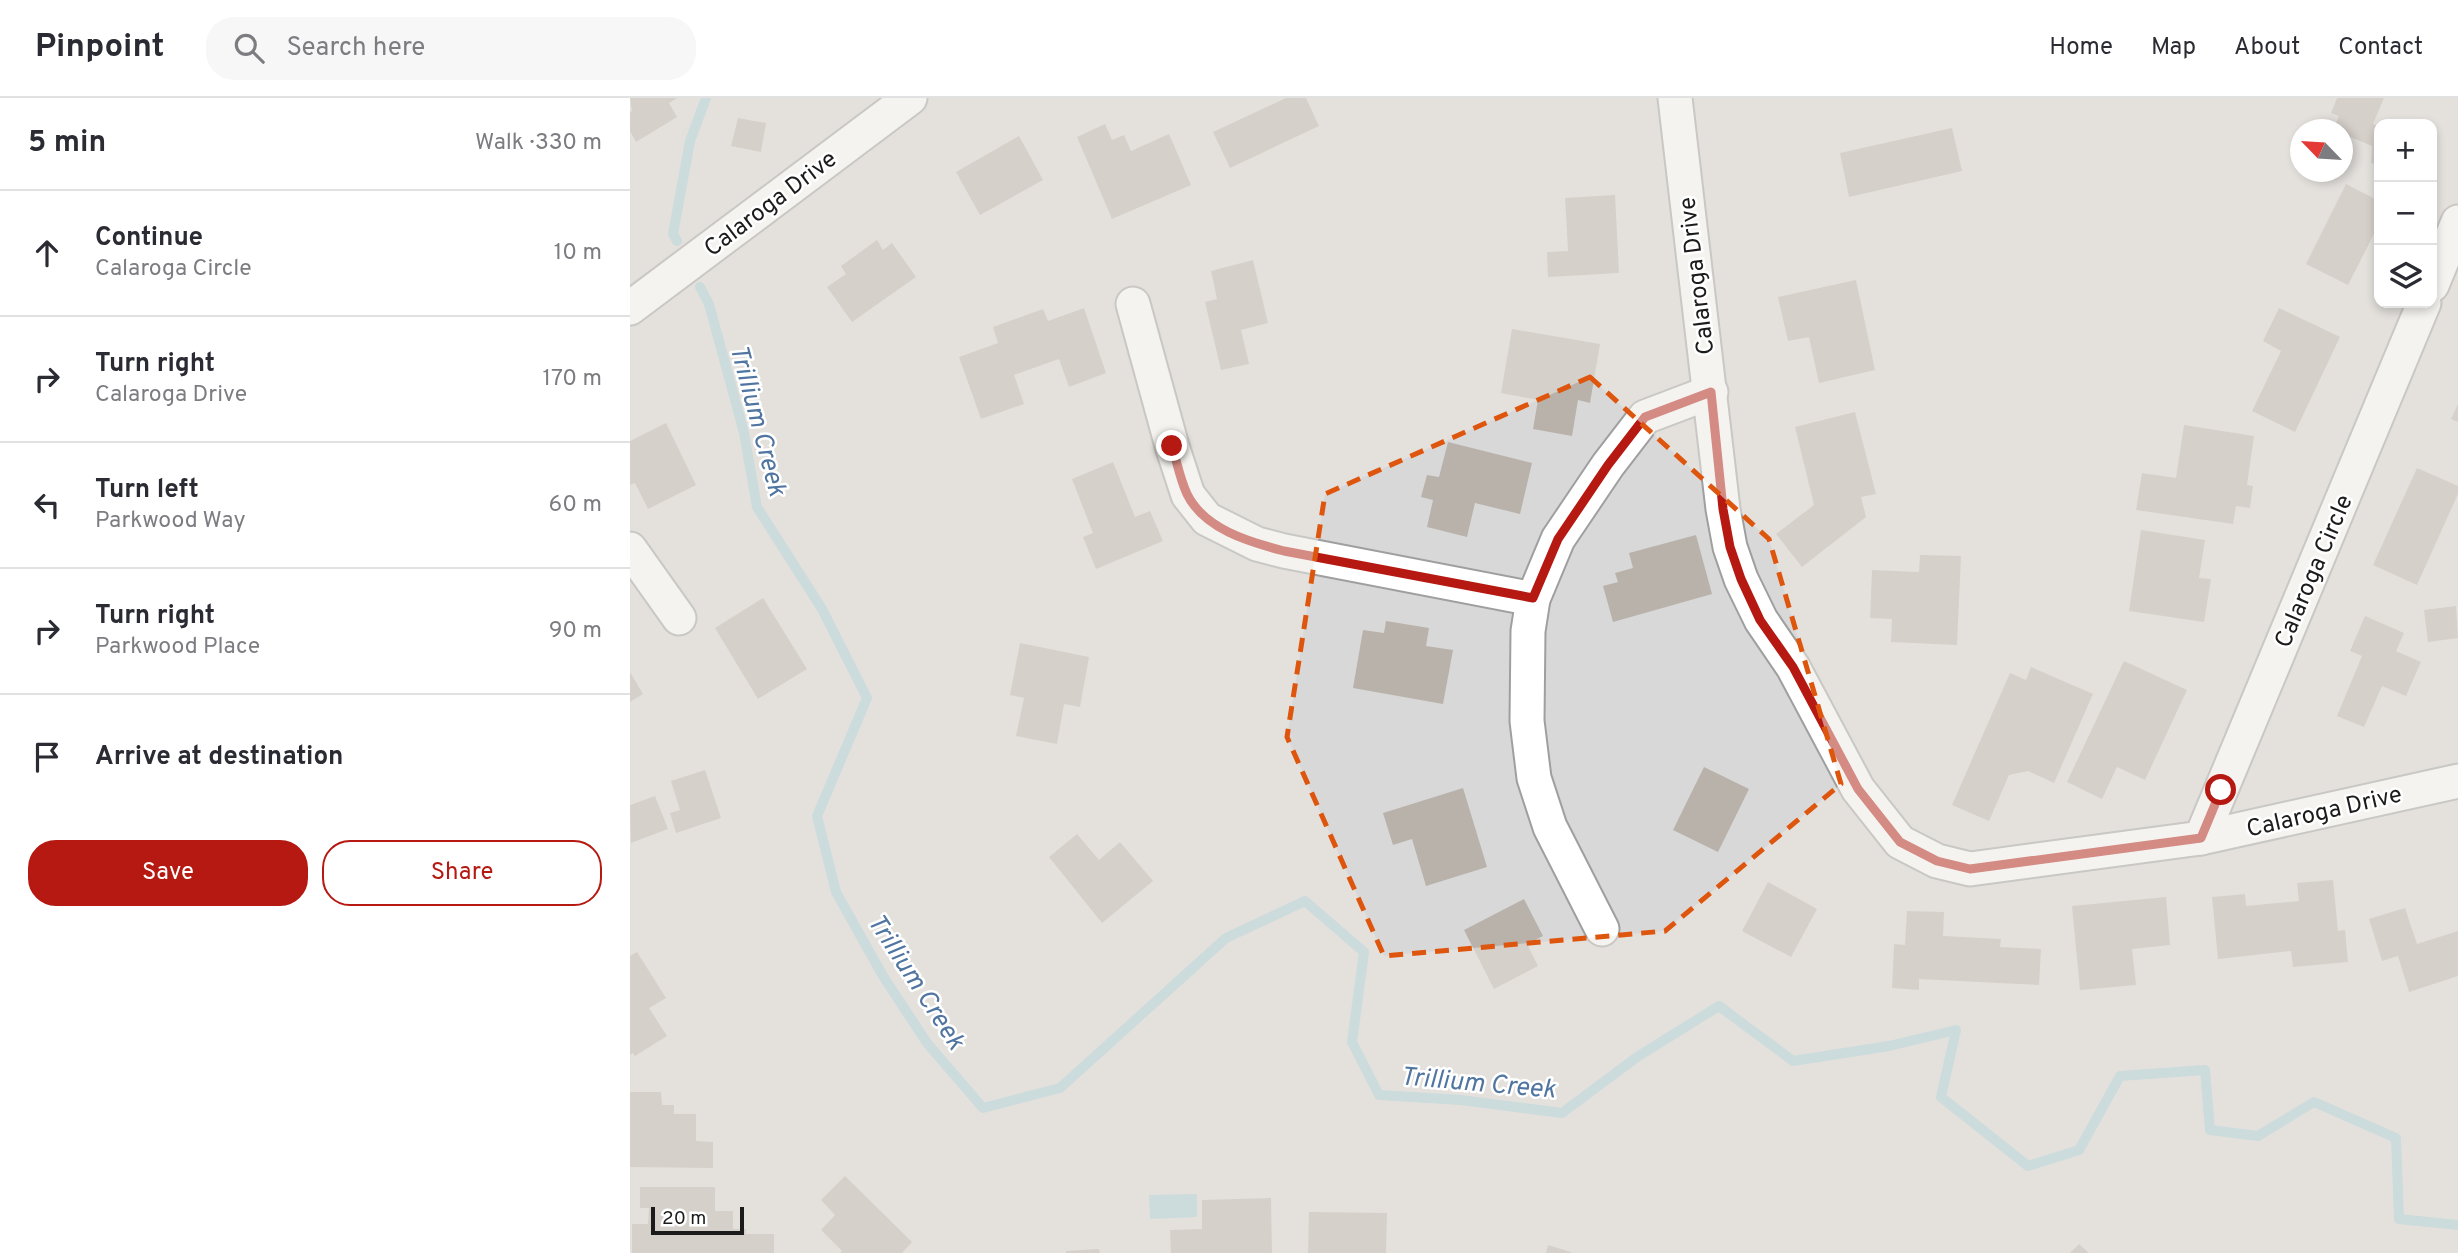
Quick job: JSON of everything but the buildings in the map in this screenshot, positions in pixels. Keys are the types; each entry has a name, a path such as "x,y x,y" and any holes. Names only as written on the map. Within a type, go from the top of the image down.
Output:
{"street":[{"name":"Calaroga Drive","path":"630,308 910,98"},
{"name":"Calaroga Drive","path":"1675,98 1723,509 1730,547 1760,620 1793,667 1858,789 1900,842 1937,861 1970,869 2201,838 2458,781"},
{"path":"2437,273 2458,222"},
{"path":"1133,304 1188,495 1208,519 1257,544 1284,551 1533,598"},
{"name":"Calaroga Circle","path":"2201,838 2422,308"},
{"path":"1602,929 1550,827 1534,779 1527,721 1528,631 1533,598 1558,539 1608,465 1645,417 1711,392"},
{"path":"630,549 679,618"}],"highlighted area":[{"path":"1590,377 1769,539 1841,784 1665,931 1384,956 1287,737 1325,494"}],"shaded area":[{"path":"630,98 2458,98 2458,1253 630,1253"}],"water":[{"path":"1197,1194 1197,1217 1150,1219 1149,1195"}],"waterway":[{"name":"Trillium Creek","path":"677,241 673,234 690,141 706,98"},
{"name":"Trillium Creek","path":"700,287 709,304 744,433 757,507 822,609 867,698 817,816 836,892 883,976 927,1043 983,1108 1060,1088 1226,938 1305,901 1364,952 1352,1042 1379,1095 1461,1100 1562,1113 1637,1057 1719,1006 1793,1061 1889,1046 1956,1030 1941,1097 2028,1166 2079,1150 2120,1076 2205,1070 2210,1130 2258,1136 2314,1102 2396,1138 2399,1219 2458,1225"}],"route":[{"path":"1172,446 1188,495 1208,519 1257,544 1533,598 1558,539 1608,465 1645,417 1711,392 1723,509 1730,547 1741,579 1760,620 1793,667 1858,789 1900,842 1937,861 1970,869 2201,838 2221,790"}]}
